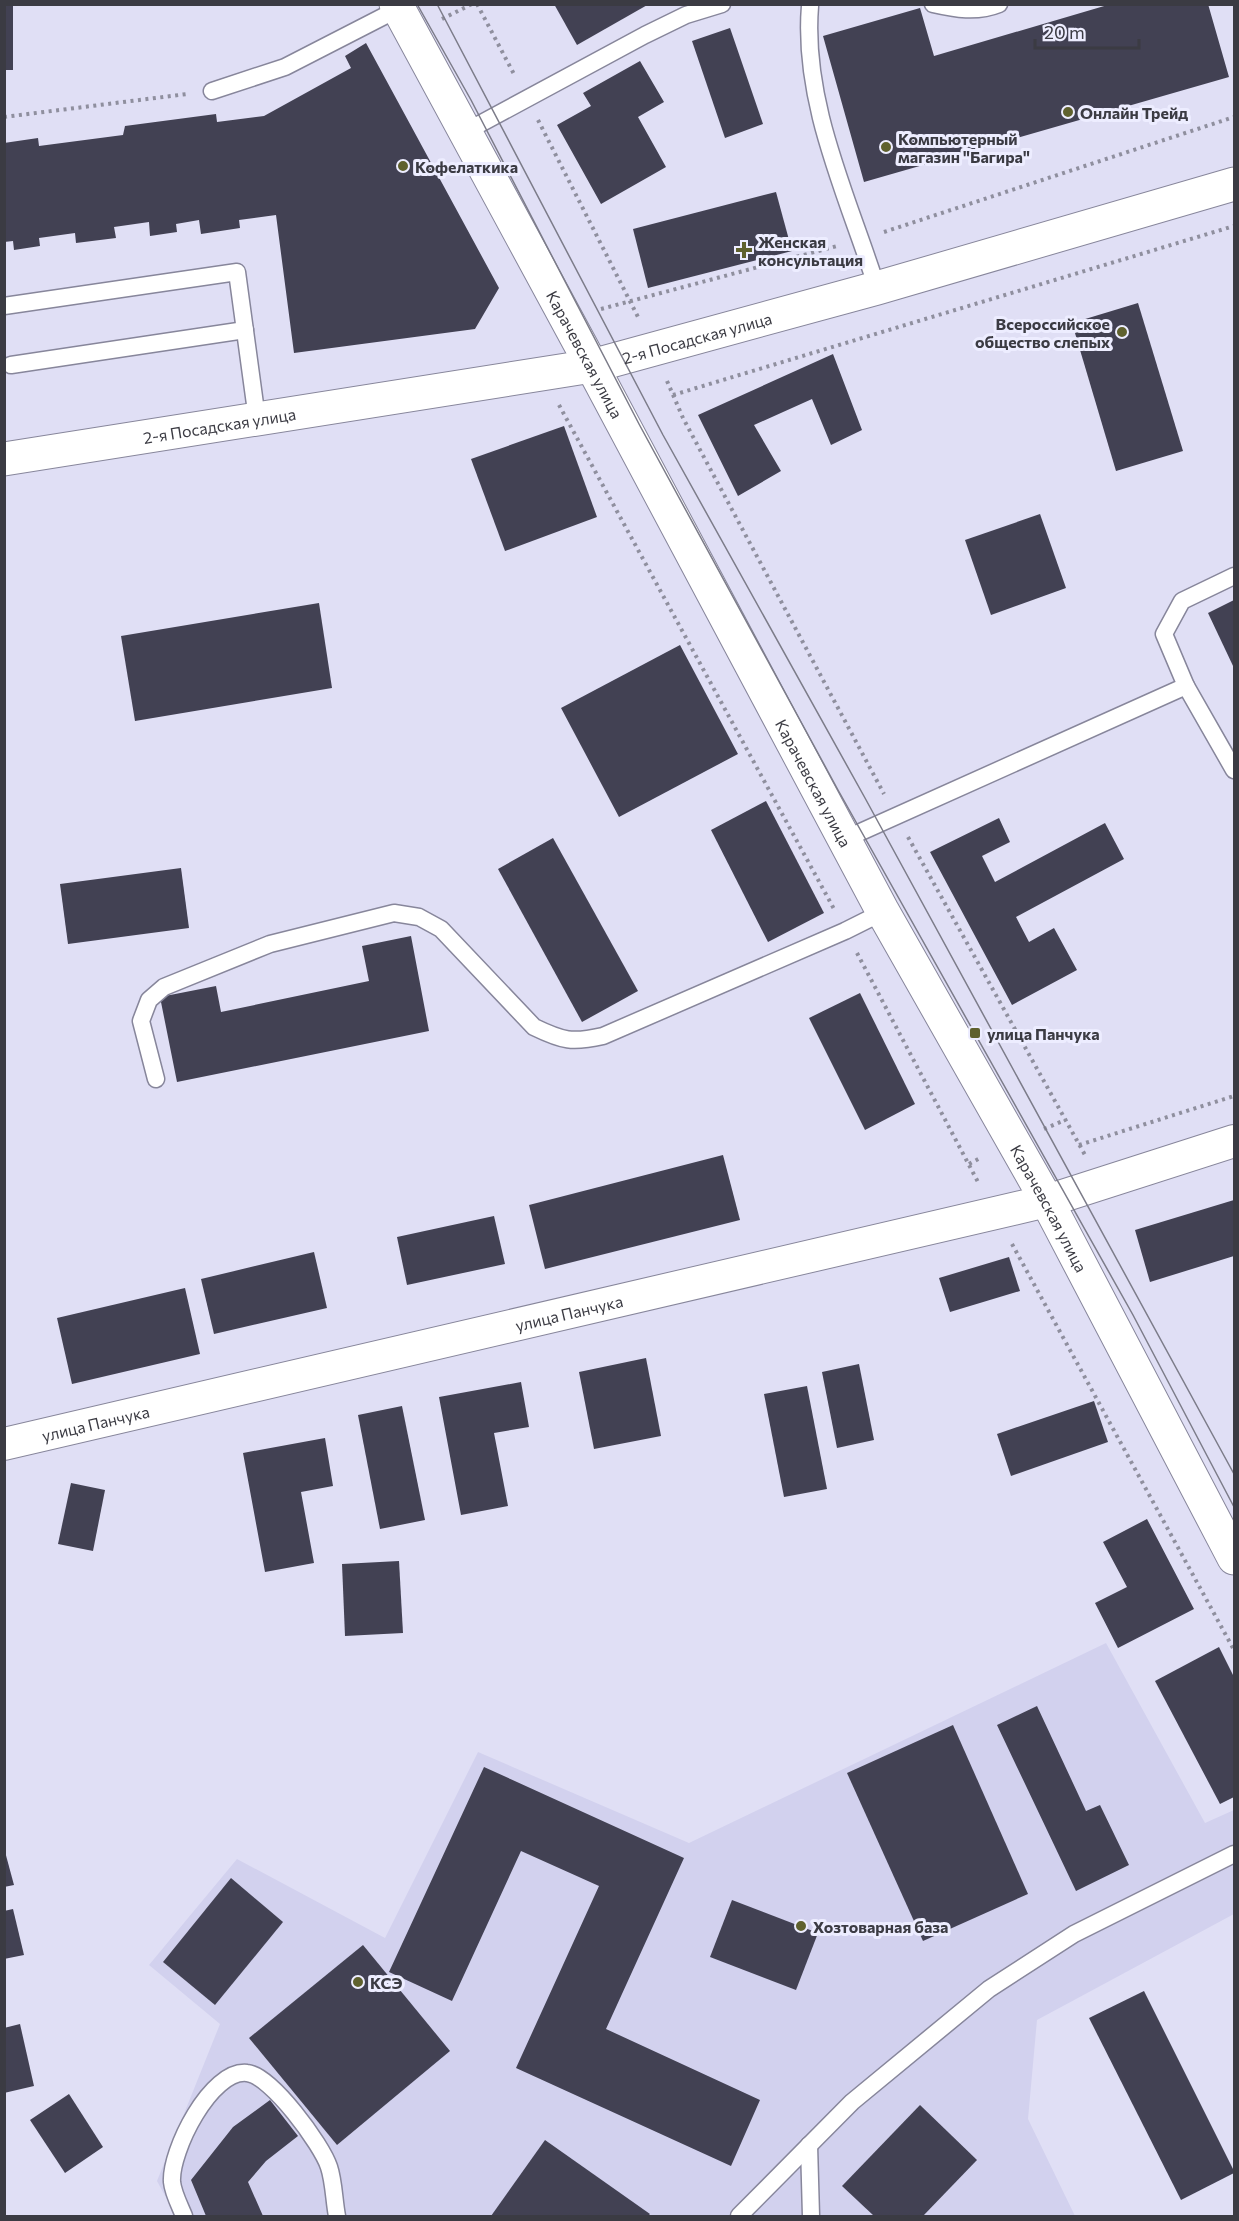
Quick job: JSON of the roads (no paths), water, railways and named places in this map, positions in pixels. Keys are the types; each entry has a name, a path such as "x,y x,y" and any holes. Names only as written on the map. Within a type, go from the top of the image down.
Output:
{"street":[{"name":"Карачевская улица","path":"397,7 567,319 883,912 1047,1201 1234,1558"},
{"name":"2-я Посадская улица","path":"4,459 592,366 877,288 1234,184"},
{"name":"улица Панчука","path":"4,1444 995,1214 1047,1201 1234,1142"}],"lane":[{"path":"465,132 645,35 686,15 722,4"},
{"path":"933,4 979,10 999,4"},
{"path":"812,5 808,47 824,130 877,288"},
{"path":"212,91 285,67 397,7"},
{"path":"4,306 237,272 257,419"},
{"path":"11,365 245,330"},
{"path":"1234,576 1182,601 1164,634 1186,686 1234,770"},
{"path":"844,839 1186,686"},
{"path":"156,1079 141,1021 149,1000 164,987 270,944 394,913 419,917 441,928 534,1027 553,1036 579,1041 603,1036 846,931 883,912"},
{"path":"739,2217 852,2102 989,1989 1074,1934 1234,1854"},
{"path":"184,2217 172,2182 176,2157 194,2115 215,2087 238,2073 249,2073 263,2078 276,2090 322,2149 330,2169 337,2217"},
{"path":"809,2145 811,2217"}],"tram line":[{"path":"417,4 471,100 639,424 838,790 1133,1315 1234,1507"},
{"path":"437,4 663,435 865,798 1234,1474"}],"place":[{"name":"Онлайн Трейд","path":"1068,112"},
{"name":"Компьютерный магазин \"Багира\"","path":"886,147"},
{"name":"Кофелаткика","path":"403,166"},
{"name":"Женская консультация","path":"744,250"},
{"name":"Всероссийское общество слепых","path":"1122,332"},
{"name":"улица Панчука","path":"975,1033"},
{"name":"Хозтоварная база","path":"801,1926"},
{"name":"КСЭ","path":"358,1982"}]}
